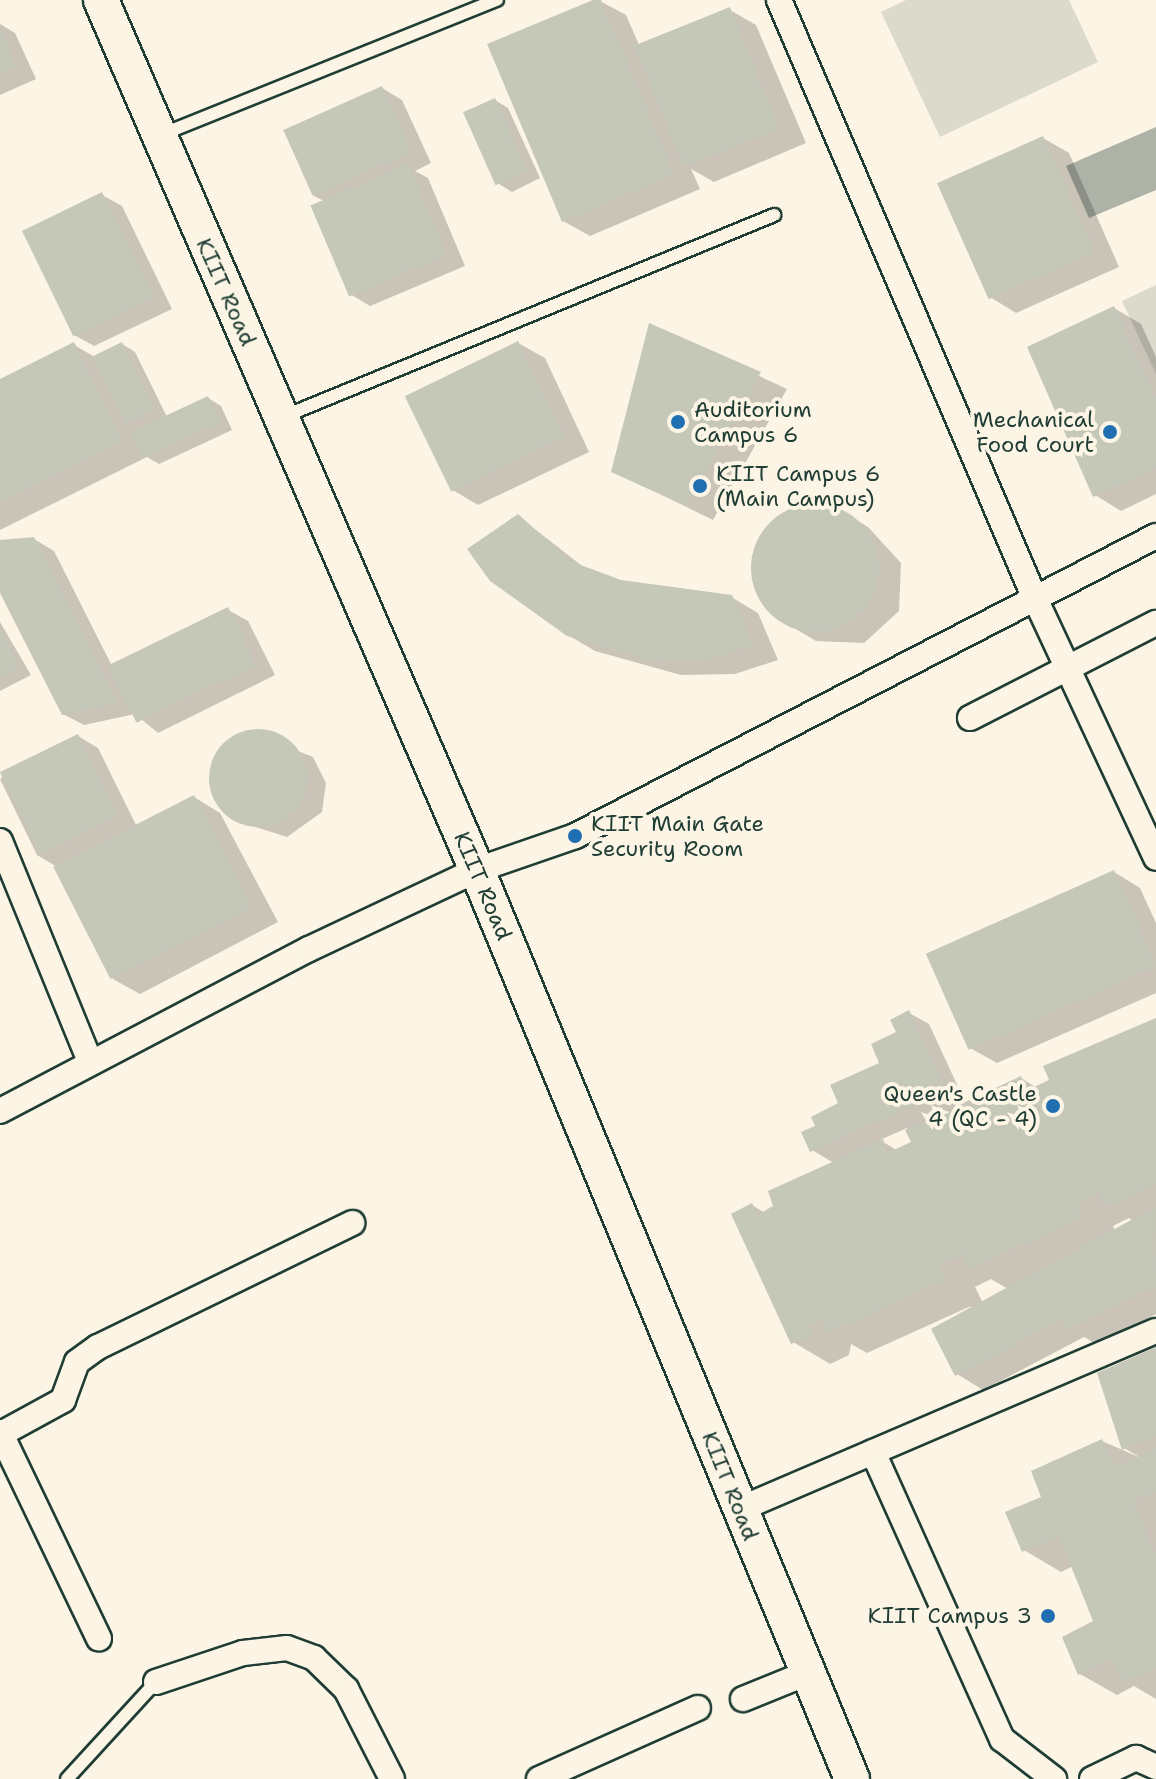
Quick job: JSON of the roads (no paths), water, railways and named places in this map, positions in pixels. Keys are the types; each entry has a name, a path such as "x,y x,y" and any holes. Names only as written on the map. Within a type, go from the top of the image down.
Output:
{"main road":[{"name":"KIIT Road","path":"101,0 157,137 477,870 852,1779"}],"street":[{"path":"779,0 1033,594 1156,858"},
{"path":"0,1111 90,1062 477,870 575,836 1033,594 1156,536"},
{"path":"970,718 1156,623"},
{"path":"0,841 90,1062"},
{"path":"99,1639 1,1433 63,1400 77,1362 98,1347 352,1223"},
{"path":"740,1509 1156,1331"},
{"path":"873,1452 1002,1739 1054,1779"},
{"path":"156,1682 243,1653 287,1648 314,1658 346,1689 392,1779"},
{"path":"743,1699 807,1673"},
{"path":"539,1779 698,1708"},
{"path":"1092,1779 1136,1758 1156,1767"}],"lane":[{"path":"157,137 497,0"},
{"path":"281,418 774,215"},
{"path":"67,1779 156,1682"}],"place":[{"name":"Auditorium Campus 6","path":"678,422"},
{"name":"Mechanical Food Court","path":"1110,432"},
{"name":"KIIT Campus 6 (Main Campus)","path":"700,486"},
{"name":"KIIT Main Gate Security Room","path":"575,836"},
{"name":"Queen's Castle 4 (QC - 4)","path":"1053,1106"},
{"name":"KIIT Campus 3","path":"1048,1616"}]}
